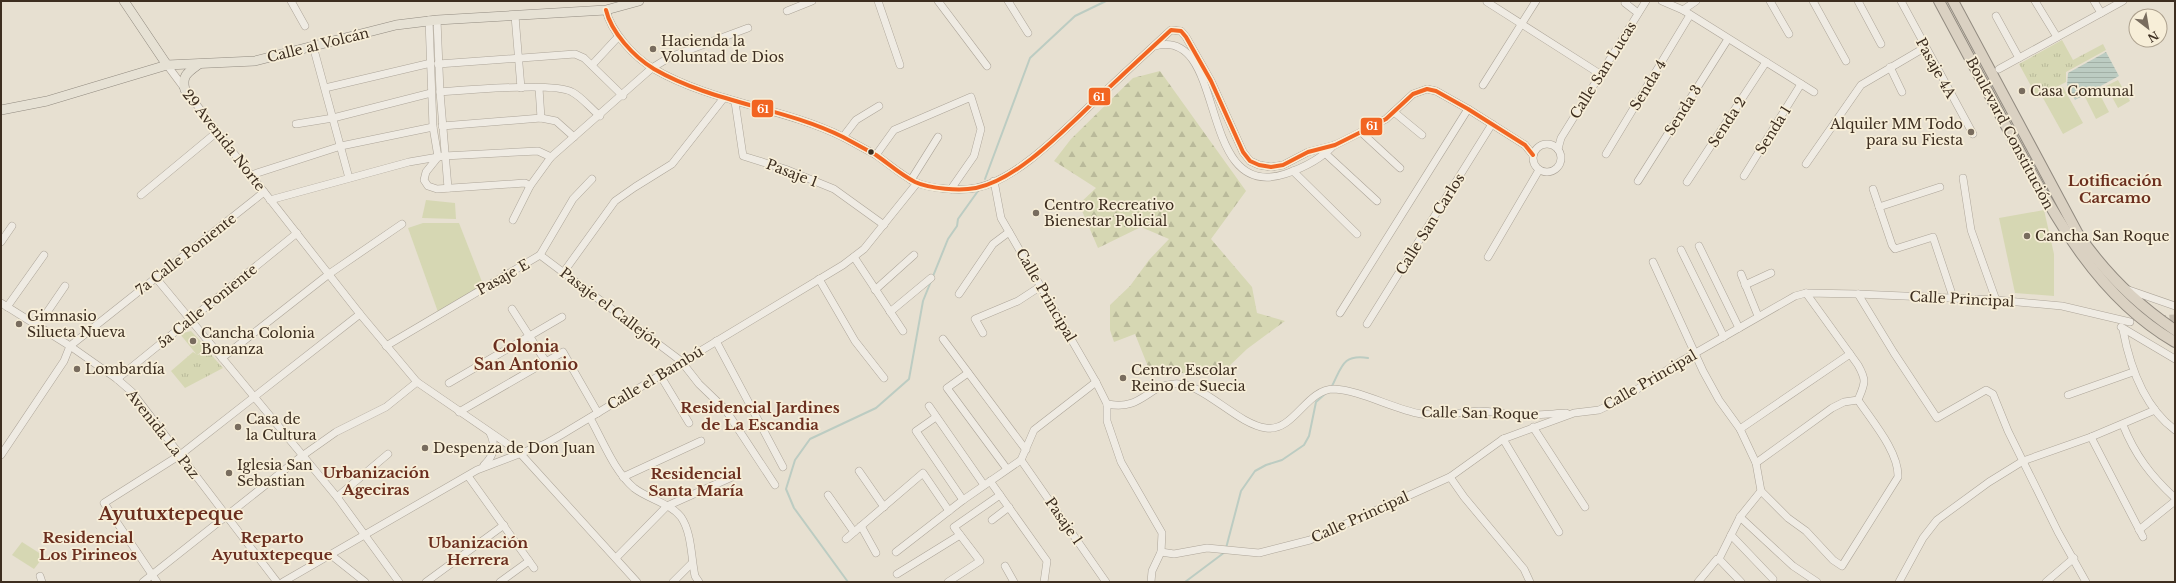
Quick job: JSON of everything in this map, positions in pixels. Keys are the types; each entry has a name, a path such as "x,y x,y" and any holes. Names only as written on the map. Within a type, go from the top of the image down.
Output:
{"highway":[{"name":"Boulevard Constitución","path":"1939,1 2038,185 2070,239 2097,276 2113,293 2149,325 2175,342"},
{"name":"Boulevard Constitución","path":"1953,1 2072,225 2103,269 2121,288 2142,307 2175,330"}],"main road":[{"name":"29 Avenida Norte","path":"124,1 167,65"},
{"name":"Calle al Volcán","path":"1,110 54,99 167,65 254,61 396,25 433,20 606,10 634,2"},
{"path":"185,90 183,82 184,76 199,64"}],"street":[{"path":"291,1 305,26"},
{"path":"787,11 812,1"},
{"path":"878,1 900,65"},
{"path":"938,1 987,66"},
{"path":"1008,1 1028,33"},
{"path":"1484,85 1536,1"},
{"path":"1627,1 1625,3 1638,13"},
{"name":"Calle San Lucas","path":"1558,149 1561,138 1646,1"},
{"path":"1662,1 1683,10 1814,92"},
{"path":"1683,10 1696,1"},
{"path":"1770,1 1789,34"},
{"path":"1813,1 1846,61"},
{"path":"1858,1 1881,44"},
{"name":"Pasaje 4A","path":"1901,1 1924,48 1973,134"},
{"path":"2035,1 2057,37"},
{"path":"2094,1 2101,13"},
{"path":"1999,69 2123,1"},
{"path":"1487,2 1600,74"},
{"path":"606,10 609,22 618,37 652,68 685,85 723,99 806,122 843,137 876,155 914,181 951,189 977,188 1019,168 1059,135 1171,30 1181,31 1186,37 1210,81 1243,152 1250,160 1259,165 1271,167 1283,165 1302,155 1335,144 1361,132 1394,112 1413,94 1427,89 1436,91 1468,109 1525,145 1533,155 1535,166 1539,170 1550,171 1559,165 1561,160 1558,149 1549,144"},
{"name":"Senda 4","path":"1606,154 1690,15"},
{"path":"515,16 521,88"},
{"path":"1996,16 2019,58"},
{"path":"433,20 430,45 433,126 448,188"},
{"path":"433,20 438,45 442,126 441,157 426,172 424,180 428,186 437,188 526,183 530,186"},
{"path":"513,220 530,186 551,157 623,96 652,68 670,57 748,28"},
{"path":"592,65 618,37"},
{"name":"Senda 3","path":"1638,181 1728,39"},
{"path":"1153,47 1169,43 1179,47 1195,64 1206,86 1217,126 1233,157 1244,171 1264,178 1272,178 1307,165 1326,154 1335,144"},
{"path":"430,45 438,45"},
{"path":"313,46 350,178"},
{"path":"1806,164 1861,84 1924,48"},
{"path":"438,64 574,54 584,58 623,96"},
{"name":"Senda 2","path":"1687,182 1766,62"},
{"path":"325,88 430,63"},
{"name":"29 Avenida Norte","path":"167,65 270,200 360,314 417,382 519,452 637,582"},
{"path":"1890,68 1902,92"},
{"name":"Senda 1","path":"1744,176 1801,84"},
{"path":"440,92 521,88 564,89 573,92 600,116"},
{"path":"539,88 541,118"},
{"path":"296,124 333,118 432,93"},
{"path":"876,155 894,130 971,97 981,129 974,156 951,189"},
{"path":"563,273 616,201 635,187 672,164 723,99"},
{"name":"Pasaje 1","path":"734,102 743,156 785,169 834,189 884,226"},
{"path":"843,137 856,120 879,106"},
{"path":"1340,313 1468,109"},
{"path":"1394,112 1422,135"},
{"path":"442,126 541,118 556,121 574,136"},
{"name":"Calle San Carlos","path":"1367,324 1492,124"},
{"path":"251,174 341,146 433,126"},
{"path":"141,195 217,132"},
{"path":"1361,132 1400,168"},
{"name":"Calle el Bambú","path":"283,582 477,470 519,452 545,444 854,257 884,226 914,181 938,137"},
{"path":"1525,145 1539,146 1549,144 1561,138"},
{"path":"1533,155 1539,146"},
{"path":"270,200 409,162 441,157 538,151 551,157"},
{"path":"1326,154 1377,201"},
{"path":"1302,155 1307,165"},
{"path":"1488,257 1539,170"},
{"path":"1293,171 1357,234"},
{"path":"1963,178 1971,230 1996,300"},
{"name":"Pasaje E","path":"386,346 540,256 573,199 592,179"},
{"name":"Calle Principal","path":"994,181 1001,218 1096,382 1107,404"},
{"path":"1879,207 1940,187"},
{"path":"1873,189 1892,245 1896,249 1933,237 1953,297"},
{"name":"7a Calle Poniente","path":"70,346 264,192"},
{"path":"222,358 329,274 402,224"},
{"path":"1,242 12,226"},
{"path":"959,294 993,244 1009,232"},
{"name":"5a Calle Poniente","path":"117,378 297,233"},
{"path":"1699,246 1738,328"},
{"path":"1681,250 1724,337"},
{"path":"4,305 44,255"},
{"path":"875,290 914,255"},
{"name":"Pasaje el Callejón","path":"540,256 681,362 699,384 725,409 775,485"},
{"path":"854,257 903,331"},
{"path":"1653,262 1719,400 1740,429 1756,463 1761,491 1788,518 1806,530 1842,566 1898,477 1898,466 1890,449 1858,400"},
{"path":"1746,285 1771,273"},
{"path":"1741,274 1758,316"},
{"path":"156,278 337,497 399,582"},
{"path":"890,312 931,278"},
{"path":"819,279 855,341 884,378"},
{"path":"38,327 65,286"},
{"path":"983,333 975,319 1018,301 1041,286"},
{"path":"2121,288 2148,295 2175,306"},
{"path":"1806,293 1865,377 1865,384 1858,400"},
{"name":"Calle Principal","path":"1161,552 1174,554 1207,548 1259,553 1310,540 1450,477 1503,440 1574,413 1599,410 1622,399 1651,379 1784,300 1806,293 1953,297 1996,300 2062,306 2130,322"},
{"path":"1858,294 1894,353 1937,418 1986,390 1993,394 2008,431 2058,532 2074,558 2086,582"},
{"name":"Avenida La Paz","path":"4,305 70,346 117,378 136,396 277,582"},
{"path":"512,309 546,362"},
{"path":"157,582 104,503 180,455 360,314"},
{"path":"450,384 562,318"},
{"path":"2117,320 2123,330 2133,372 2155,410 2175,430"},
{"path":"2123,330 2175,359"},
{"path":"943,339 1026,450"},
{"path":"716,341 783,467"},
{"path":"1,455 64,361 70,346"},
{"path":"459,412 563,352 598,413"},
{"path":"1740,429 1850,354"},
{"path":"2068,395 2133,372"},
{"path":"968,373 947,388 1007,469"},
{"path":"660,374 689,423"},
{"path":"143,582 302,456 336,432 386,407 417,382"},
{"path":"896,552 962,500 1021,460 1034,430 1096,382"},
{"name":"Calle San Roque","path":"1107,404 1123,407 1130,406 1158,389 1174,384 1183,385 1203,394 1252,424 1266,428 1283,425 1317,395 1333,389 1342,390 1395,407 1424,414 1479,411 1526,415 1574,413"},
{"path":"1756,463 1832,408 1844,402 1858,400"},
{"path":"1107,404 1107,421 1121,462 1162,533 1161,552 1152,571 1151,582"},
{"path":"929,406 987,483 1000,495 1047,561 1043,582"},
{"path":"1899,582 1923,538 1936,520 1989,482 2024,461 2123,425 2155,410"},
{"path":"936,417 916,431 962,500"},
{"path":"590,418 623,477 642,494 667,506 680,516 686,526 695,576 699,582"},
{"path":"2123,425 2132,447 2141,462 2175,498"},
{"path":"1534,427 1585,507"},
{"path":"477,470 490,459 492,454 493,438 490,433"},
{"path":"2091,437 2143,537"},
{"path":"1503,440 1559,532"},
{"path":"623,477 701,441"},
{"path":"337,497 388,454"},
{"name":"Pasaje 1","path":"1021,460 1106,582"},
{"path":"859,471 884,507"},
{"path":"846,539 923,473 949,511"},
{"path":"468,476 532,565 500,582"},
{"path":"616,558 667,506 732,477"},
{"path":"1450,477 1464,497 1524,569 1530,582"},
{"path":"1698,582 1717,559 1719,559 1740,517 1761,491"},
{"path":"948,582 980,561 954,527 1000,495"},
{"path":"828,496 854,532"},
{"path":"2139,530 2175,501"},
{"path":"992,520 1009,507"},
{"path":"1740,517 1793,566 1817,582"},
{"path":"426,582 504,525"},
{"path":"861,526 876,553"},
{"path":"897,574 960,534"},
{"path":"1731,535 1773,579"},
{"path":"331,555 365,582"},
{"path":"2046,582 2074,558"},
{"path":"1719,559 1741,582"},
{"path":"673,582 692,563"},
{"path":"1005,566 1014,582"}],"green space":[{"path":"2062,40 2073,60 2103,44 2106,50 2066,72 2066,82 2037,97 2019,64"},
{"path":"1160,71 1246,191 1211,239 1252,287 1257,313 1285,321 1247,349 1223,372 1151,374 1135,334 1114,342 1110,330 1110,305 1130,286 1149,260 1169,239 1141,227 1098,248 1079,204 1096,188 1054,161 1071,139 1133,78"},
{"path":"2118,80 2130,101 2118,108 2106,86"},
{"path":"2063,87 2083,123 2063,134 2043,98"},
{"path":"2098,91 2109,112 2096,119 2085,97"},
{"path":"426,200 455,203 456,219 422,218"},
{"name":"Cancha San Roque","path":"2044,210 2054,254 2054,296 2015,293 1999,218"},
{"path":"423,223 459,223 484,287 438,312 408,228"},
{"name":"Cancha Colonia Bonanza","path":"191,331 207,348 197,355 180,334"},
{"path":"206,349 223,368 185,388 171,371 193,352 198,355"},
{"path":"22,542 44,556 34,569 12,555"}],"shaded area":[{"path":"2106,52 2119,76 2075,100 2067,86 2068,73"}],"waterway":[{"path":"985,179 1030,58 1075,16 1106,1"},
{"path":"848,582 794,508 786,489 795,460 810,439 876,408 909,379 923,301 948,239 957,226 958,219 978,191"},
{"path":"1331,388 1341,368 1348,360 1359,357 1368,358"},
{"path":"1185,582 1225,552 1241,491 1255,471 1266,465 1282,460 1304,445 1309,436 1316,402 1325,394"}],"tunnel":[{"path":"2159,319 2175,318"}],"transit line":[{"name":"61","path":"606,10 613,27 624,43 639,58 654,69 700,90 796,118 820,127 843,137 876,155 915,182 937,188 976,188 992,183 1023,165 1054,139 1171,30 1181,31 1186,37 1211,81 1243,152 1250,161 1259,165 1271,167 1283,165 1308,152 1335,145 1386,119 1413,94 1427,89 1436,91 1468,109 1525,145 1533,155"}],"place":[{"name":"Hacienda la Voluntad de Dios","path":"653,49"},
{"name":"Casa Comunal","path":"2022,91"},
{"name":"Alquiler MM Todo para su Fiesta","path":"1971,132"},
{"name":"Centro Recreativo Bienestar Policial","path":"1036,213"},
{"name":"Cancha San Roque","path":"2027,236"},
{"name":"Gimnasio Silueta Nueva","path":"19,324"},
{"name":"Cancha Colonia Bonanza","path":"193,341"},
{"name":"Lombardía","path":"77,369"},
{"name":"Centro Escolar Reino de Suecia","path":"1123,378"},
{"name":"Casa de la Cultura","path":"238,427"},
{"name":"Despenza de Don Juan","path":"425,448"},
{"name":"Iglesia San Sebastian","path":"229,473"}],"district":[{"name":"Lotificación Carcamo","path":"2115,190"},
{"name":"Colonia San Antonio","path":"526,355"},
{"name":"Residencial Jardines de La Escandia","path":"760,416"},
{"name":"Urbanización Ageciras","path":"376,482"},
{"name":"Residencial Santa María","path":"696,482"},
{"name":"Ayutuxtepeque","path":"171,514"},
{"name":"Residencial Los Pirineos","path":"88,546"},
{"name":"Reparto Ayutuxtepeque","path":"272,546"},
{"name":"Ubanización Herrera","path":"478,552"}]}
